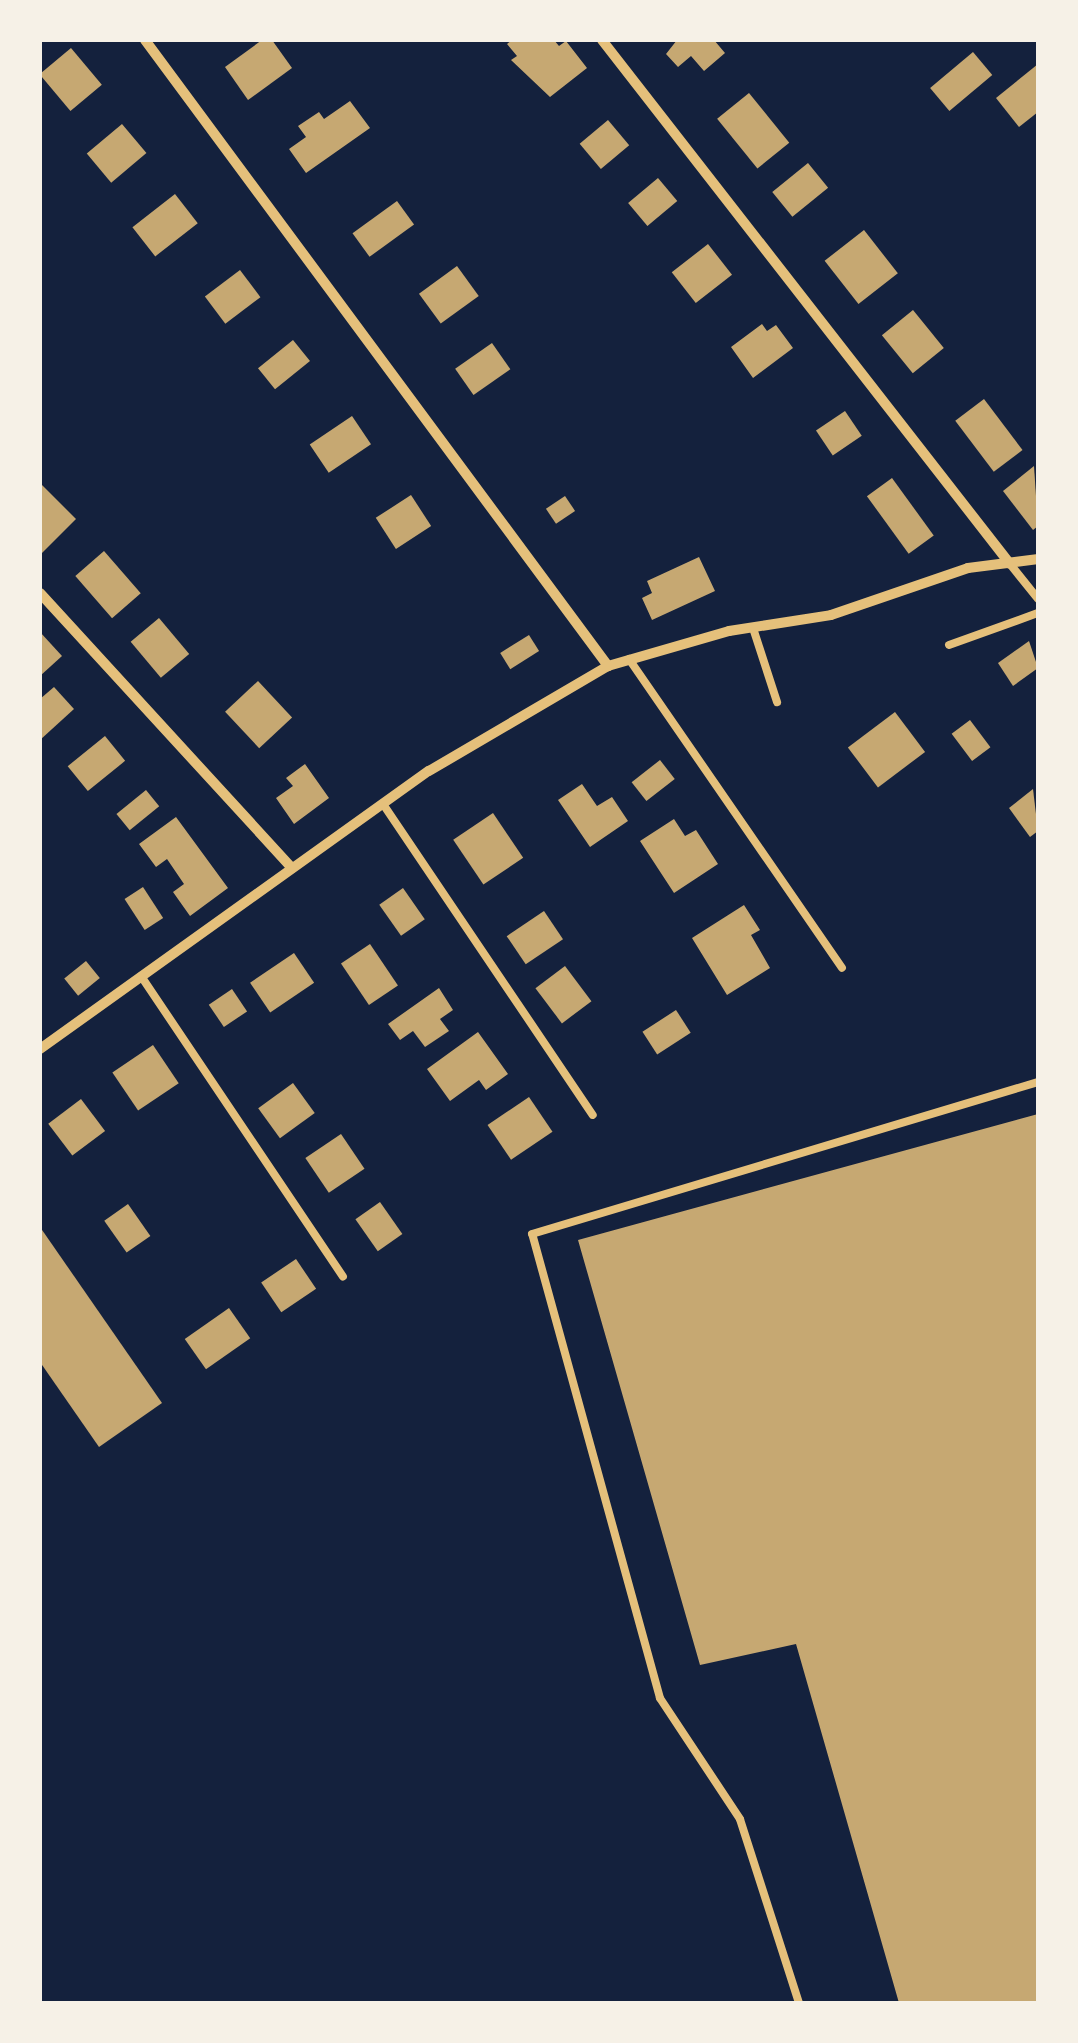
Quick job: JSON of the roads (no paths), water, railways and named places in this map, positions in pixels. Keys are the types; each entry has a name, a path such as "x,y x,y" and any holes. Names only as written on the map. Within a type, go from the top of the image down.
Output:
{"street":[{"path":"145,40 608,666"},
{"path":"602,40 1010,564"},
{"path":"40,1049 384,804 608,666 752,628 831,614 940,576 1038,560"},
{"path":"40,593 292,868"}],"lane":[{"path":"1010,564 1038,598"},
{"path":"949,645 1038,614"},
{"path":"752,628 777,702"},
{"path":"628,658 842,968"},
{"path":"384,804 593,1115"},
{"path":"141,976 343,1277"},
{"path":"799,2003 740,1819 660,1698 532,1234 1038,1082"}]}
